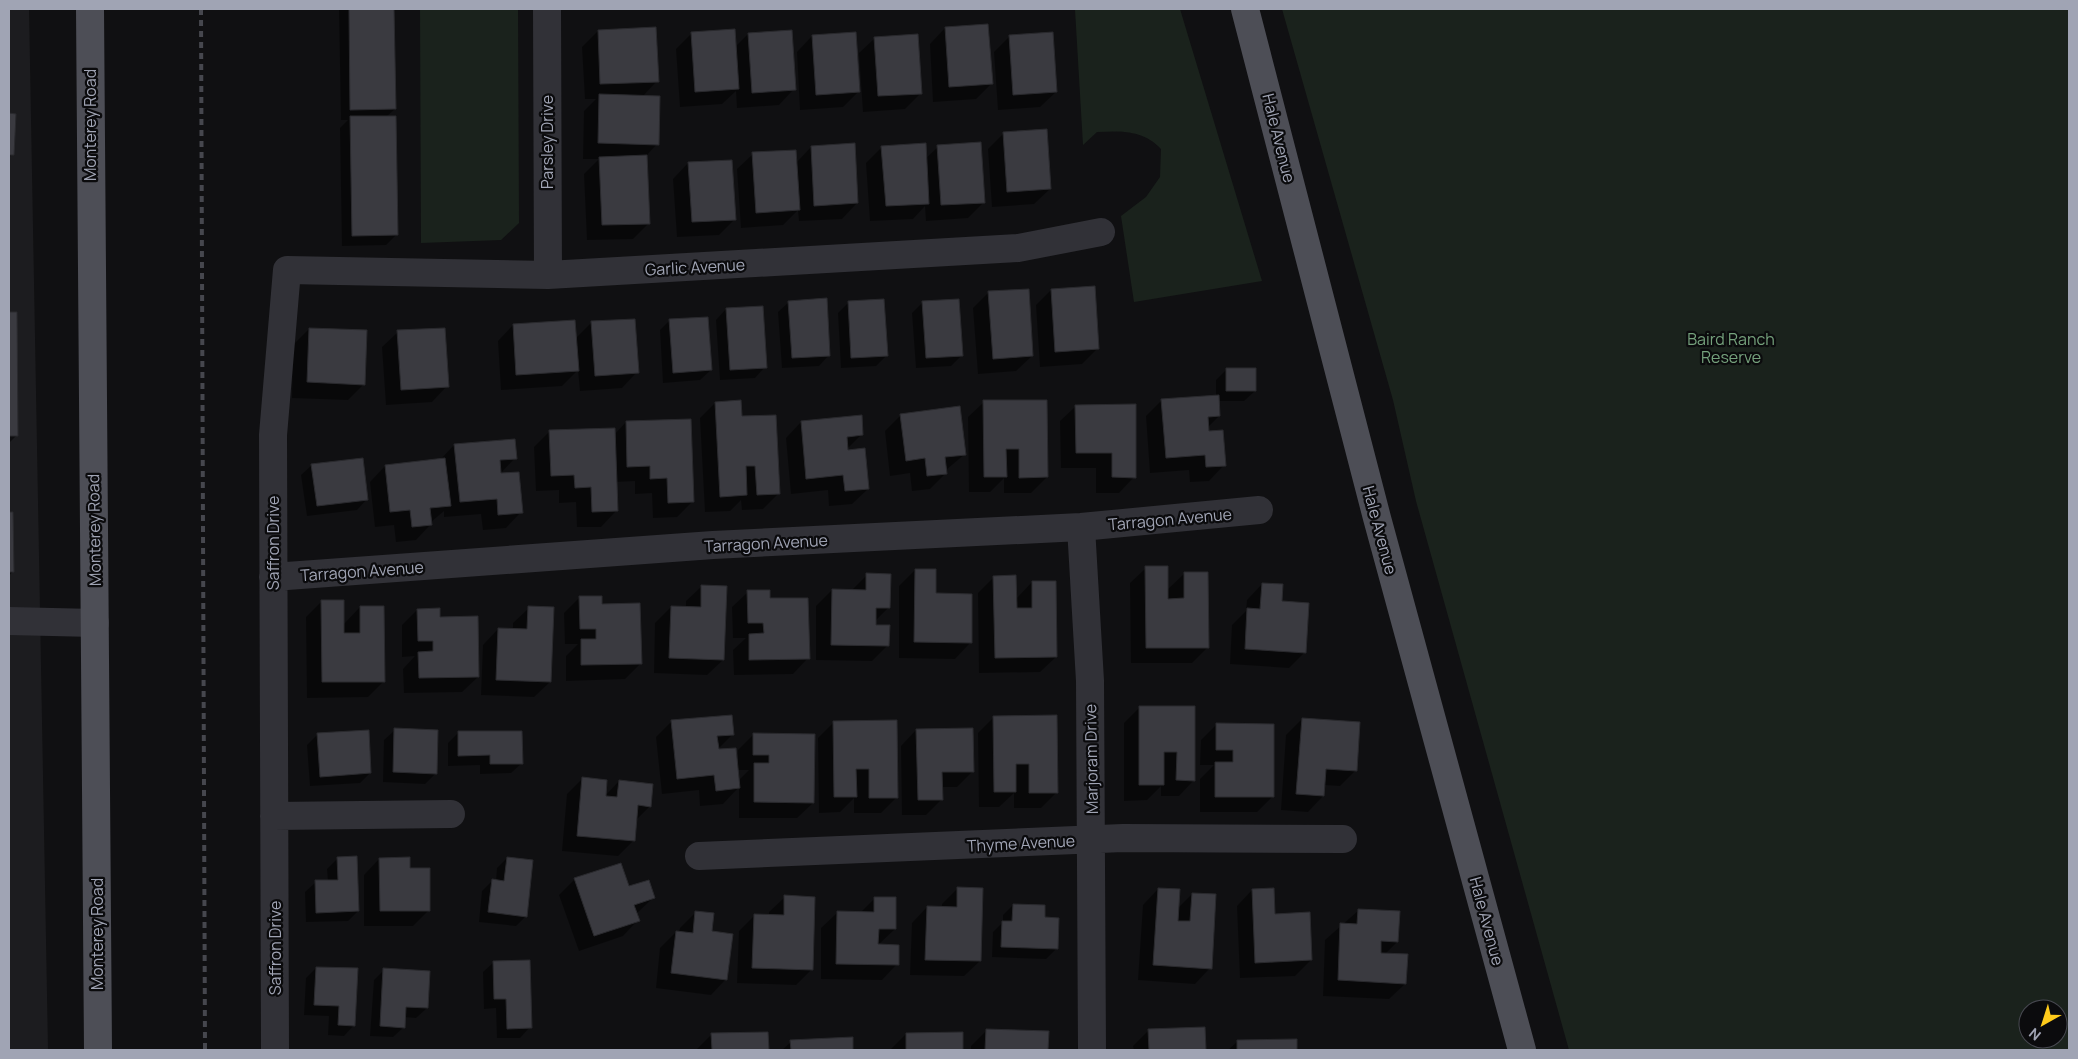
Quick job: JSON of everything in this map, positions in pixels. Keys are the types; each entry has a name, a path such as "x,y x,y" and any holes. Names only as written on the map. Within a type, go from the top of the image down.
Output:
{"main road":[{"name":"Monterey Road","path":"90,9 98,1050"},
{"name":"Hale Avenue","path":"1245,9 1377,518 1522,1050"}],"street":[{"name":"Parsley Drive","path":"547,9 548,275"},
{"name":"Garlic Avenue","path":"287,270 548,275 1018,248 1101,232"},
{"name":"Saffron Drive","path":"276,1050 273,435 287,270"},
{"name":"Tarragon Avenue","path":"273,577 714,545 1081,527 1259,510"},
{"name":"Marjoram Drive","path":"1081,527 1090,681 1093,839 1092,1050"},
{"path":"9,621 95,623"},
{"path":"274,816 450,814"},
{"name":"Thyme Avenue","path":"699,856 1093,839 1343,839"}],"shaded area":[{"path":"9,9 29,9 48,1050 9,1050"}],"green space":[{"path":"420,9 518,9 519,223 501,240 421,243"},
{"path":"1075,9 1180,9 1262,281 1134,302 1121,216 1146,197 1160,177 1161,149 1147,138 1123,132 1097,132 1083,145"},
{"name":"Baird Ranch Reserve","path":"1282,9 2069,9 2069,1050 1569,1050 1416,501 1393,400"}],"building":[{"path":"349,9 394,9 396,109 350,110"},
{"path":"988,24 993,84 949,87 945,27"},
{"path":"656,27 659,82 600,84 598,30"},
{"path":"735,29 739,89 695,92 691,32"},
{"path":"792,30 796,90 752,93 748,33"},
{"path":"856,32 860,92 816,95 812,35"},
{"path":"1053,32 1057,92 1013,95 1009,35"},
{"path":"918,34 922,94 878,96 874,37"},
{"path":"599,94 660,96 659,145 598,143"},
{"path":"9,113 16,114 14,155 9,155"},
{"path":"350,116 396,116 398,235 352,236"},
{"path":"1047,129 1051,189 1007,192 1003,132"},
{"path":"981,142 985,203 941,205 937,145"},
{"path":"855,143 858,203 814,206 811,146"},
{"path":"926,143 929,204 886,206 881,146"},
{"path":"796,150 800,210 756,213 752,152"},
{"path":"647,155 650,224 602,225 599,157"},
{"path":"732,160 736,220 692,222 688,162"},
{"path":"1095,286 1099,349 1055,352 1051,289"},
{"path":"1029,289 1033,356 993,359 988,291"},
{"path":"827,298 830,356 792,358 788,301"},
{"path":"884,299 888,356 851,358 848,301"},
{"path":"959,299 963,356 926,358 922,301"},
{"path":"763,306 767,368 730,370 726,308"},
{"path":"9,312 17,312 18,436 9,436"},
{"path":"708,317 712,370 673,373 669,319"},
{"path":"635,319 639,373 595,376 591,321"},
{"path":"575,320 579,371 516,375 513,324"},
{"path":"309,328 367,330 365,385 307,382"},
{"path":"445,328 449,387 401,390 397,330"},
{"path":"1226,368 1256,368 1256,391 1226,391"},
{"path":"1219,395 1220,416 1208,417 1209,431 1223,430 1226,466 1206,467 1205,455 1166,458 1161,399"},
{"path":"741,400 742,416 776,415 780,494 757,495 755,466 746,466 747,495 720,497 715,402"},
{"path":"983,400 1047,400 1048,477 1019,478 1019,449 1006,449 1007,477 984,477"},
{"path":"1136,404 1136,478 1112,477 1112,453 1076,453 1075,405"},
{"path":"960,406 966,455 945,457 947,474 927,476 925,458 906,461 900,414"},
{"path":"862,415 863,435 847,437 848,450 865,448 869,489 845,491 843,475 806,479 801,421"},
{"path":"691,419 694,502 668,503 667,478 650,479 650,466 627,467 626,421"},
{"path":"615,428 618,511 592,512 591,487 575,488 574,475 551,476 549,430"},
{"path":"515,439 517,459 500,460 501,473 519,472 523,513 498,515 497,499 460,502 454,444"},
{"path":"363,458 368,500 317,506 311,464"},
{"path":"445,458 451,506 430,508 432,525 412,527 410,510 390,512 385,465"},
{"path":"9,512 13,512 14,572 9,572"},
{"path":"1145,566 1168,566 1168,599 1184,598 1184,572 1208,572 1209,648 1146,648"},
{"path":"915,569 936,569 936,593 972,594 972,643 914,642"},
{"path":"866,573 891,574 890,608 876,608 876,625 890,625 889,646 831,645 832,589 866,590"},
{"path":"1016,575 1017,608 1032,608 1032,581 1056,581 1057,657 995,658 993,576"},
{"path":"1262,583 1283,584 1282,601 1309,603 1306,653 1245,649 1247,608 1260,609"},
{"path":"701,585 727,586 724,660 669,658 671,606 701,607"},
{"path":"747,590 770,590 770,598 808,598 810,659 749,660 749,634 764,633 763,623 748,623"},
{"path":"579,596 602,596 602,604 640,603 642,664 581,665 581,639 596,639 596,629 580,629"},
{"path":"321,600 344,600 344,633 360,633 360,606 384,606 385,682 322,682"},
{"path":"528,606 554,607 551,682 496,680 498,628 527,629"},
{"path":"440,608 440,617 478,616 479,677 419,678 418,652 433,651 433,641 418,641 417,609"},
{"path":"1139,706 1195,706 1195,781 1176,780 1177,752 1164,752 1164,785 1139,785"},
{"path":"732,715 734,735 717,736 719,749 736,748 740,788 716,791 714,775 677,779 671,720"},
{"path":"1057,715 1058,793 1029,793 1029,764 1016,764 1016,792 994,792 993,716"},
{"path":"1302,718 1360,722 1357,771 1326,769 1324,796 1296,794"},
{"path":"897,720 898,798 869,798 869,769 856,769 857,797 834,797 833,721"},
{"path":"1216,723 1274,724 1274,797 1215,797 1215,762 1233,762 1233,750 1216,750"},
{"path":"394,728 438,730 437,774 393,772"},
{"path":"973,728 974,772 942,772 943,800 918,800 916,729"},
{"path":"369,730 371,773 320,777 317,733"},
{"path":"458,731 522,731 523,764 490,764 490,755 458,756"},
{"path":"753,733 815,734 814,803 754,802 754,763 769,763 769,755 753,755"},
{"path":"582,777 607,780 606,796 617,797 619,780 653,784 651,807 638,805 635,841 577,836"},
{"path":"357,856 359,911 316,913 315,880 338,880 337,857"},
{"path":"410,857 410,868 430,868 430,911 380,911 379,858"},
{"path":"507,857 533,860 527,917 488,912 492,879 504,881"},
{"path":"621,863 629,886 649,880 655,898 634,905 640,921 594,936 574,878"},
{"path":"957,887 983,888 981,961 925,960 927,906 957,907"},
{"path":"1158,888 1180,889 1178,921 1190,921 1192,893 1216,894 1212,969 1153,965"},
{"path":"1274,888 1275,914 1310,912 1312,960 1255,963 1252,889"},
{"path":"784,895 815,897 813,970 752,968 754,914 784,915"},
{"path":"874,897 896,897 896,929 879,929 878,944 899,945 899,965 836,964 837,911 874,912"},
{"path":"1013,904 1045,905 1045,917 1059,918 1058,949 1001,947 1002,921 1012,921"},
{"path":"1358,909 1400,911 1398,942 1381,941 1381,953 1408,954 1406,984 1338,980 1340,923 1357,924"},
{"path":"695,911 714,913 712,931 733,934 727,980 671,973 676,931 693,933"},
{"path":"530,960 532,1028 507,1029 506,999 494,999 493,961"},
{"path":"316,967 358,968 355,1026 338,1025 339,1006 314,1005"},
{"path":"383,968 430,971 428,1008 406,1007 405,1028 380,1026"},
{"path":"1205,1027 1206,1050 1149,1050 1148,1029"},
{"path":"986,1029 1049,1031 1048,1050 985,1050"},
{"path":"768,1032 769,1050 712,1050 711,1033"},
{"path":"963,1032 963,1050 906,1050 906,1033"},
{"path":"853,1037 853,1050 791,1050 790,1040"},
{"path":"1297,1039 1297,1050 1237,1050 1237,1040"}],"railway":[{"path":"201,9 205,1050"}]}
